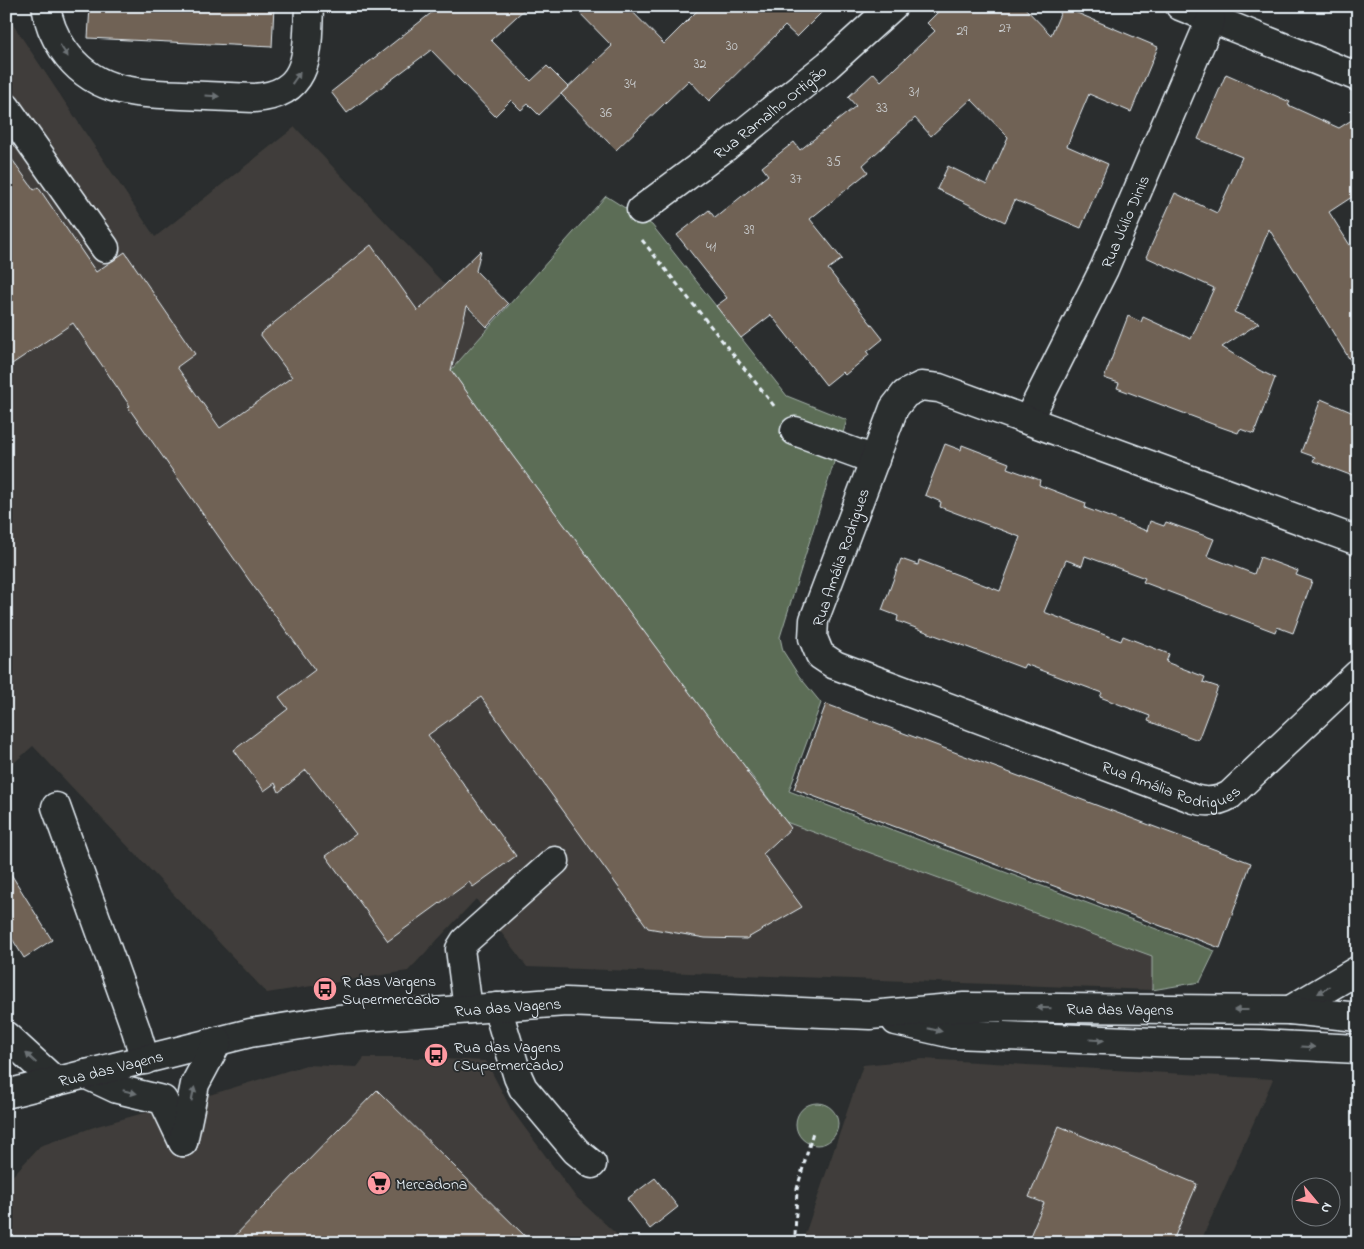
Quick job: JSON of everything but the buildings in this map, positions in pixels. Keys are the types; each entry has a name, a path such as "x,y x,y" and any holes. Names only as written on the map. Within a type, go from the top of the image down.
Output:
{"street":[{"path":"46,6 56,39 71,61 91,77 114,88 140,93 254,98 268,97 280,93 291,86 299,75 305,64 307,51 309,6"},
{"name":"Rua Ramalho Ortigão","path":"641,210 727,146 828,65 893,6"},
{"path":"1180,6 1358,77"},
{"name":"Rua Júlio Dinis","path":"1028,420 1104,269 1212,19"},
{"path":"6,107 105,248"},
{"name":"Rua Amália Rodrigues","path":"1358,541 939,388 921,386 905,394 894,408 814,620 813,638 820,655 835,665 1194,799 1212,802 1225,798 1235,791 1358,674"},
{"path":"795,431 874,460"},
{"path":"56,807 145,1060"},
{"path":"468,1009 460,949 465,941 555,861"},
{"path":"1290,1010 1358,970"},
{"name":"Rua das Vagens","path":"6,1094 250,1033 339,1019 566,1002 870,1015 964,1007 1290,1010 1358,1017"},
{"path":"497,1007 523,1088 576,1151 592,1164"},
{"name":"Rua das Vagens","path":"870,1015 952,1034 1358,1049"},
{"path":"6,1036 55,1081"},
{"path":"85,1074 117,1089 163,1100 183,1142 195,1084 218,1041"}],"path":[{"path":"641,210 640,238 795,431"},
{"path":"791,1243 795,1236 797,1189 814,1132"}],"shaded area":[{"path":"6,14 155,237 295,127 487,329 451,371 786,822 1152,956 1152,990 527,967 476,899 408,971 267,993 33,746 6,770"},
{"path":"364,1058 486,1061 511,1109 575,1196 626,1243 18,1243 6,1232 6,1183 40,1146 97,1126 216,1093 306,1065 357,1067"},
{"path":"923,1059 1273,1079 1200,1243 802,1243 863,1065"}],"green space":[{"path":"606,196 652,225 787,396 847,420 780,637 783,651 799,676 821,703 789,791 1215,951 1200,982 1152,990 1152,956 786,822 512,455 451,370"},
{"path":"817,1103 832,1109 838,1124 832,1139 817,1145 802,1139 796,1124 802,1109"}],"place":[{"name":"R das Vargens Supermercado","path":"325,989"},
{"name":"Rua das Vagens (Supermercado)","path":"436,1055"},
{"name":"Mercadona","path":"379,1183"}]}
